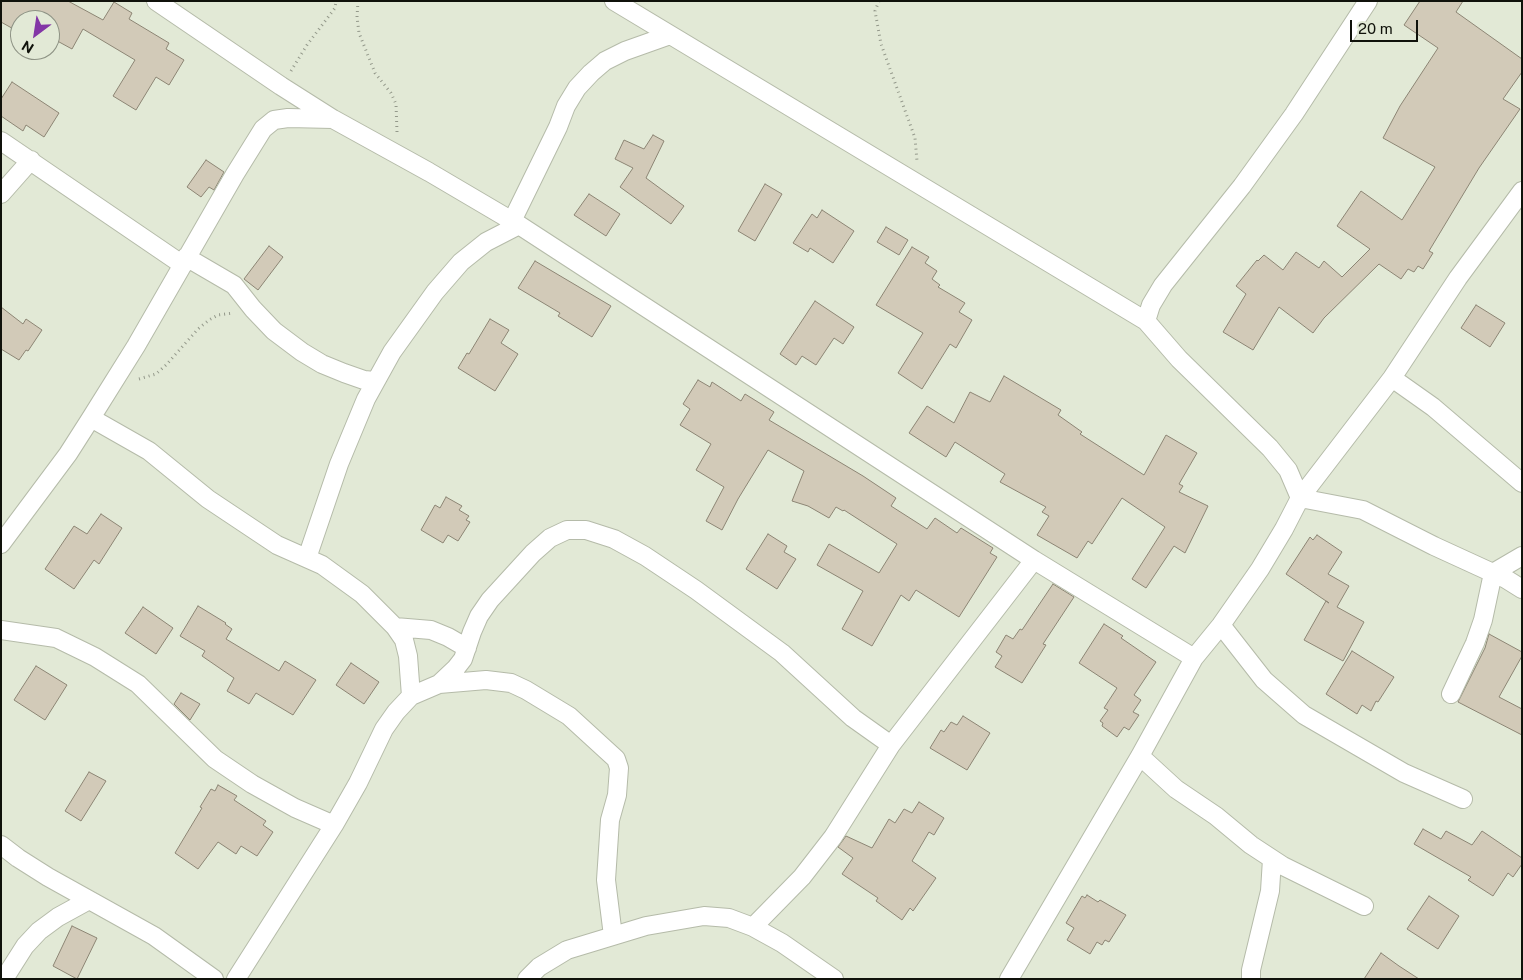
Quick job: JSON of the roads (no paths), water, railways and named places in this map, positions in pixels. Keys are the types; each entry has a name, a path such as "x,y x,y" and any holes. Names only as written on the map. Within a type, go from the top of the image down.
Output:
{"street":[{"path":"156,1 333,119 516,223 1034,560 1194,658"},
{"path":"614,1 1146,321 1179,359 1270,448 1288,470 1300,498"},
{"path":"1146,321 1151,305 1163,285 1242,186 1277,138 1368,1"},
{"path":"307,558 339,464 366,398 392,352 415,319 461,262 486,242 516,223 566,106 577,88 591,72 606,61 625,50 670,34"},
{"path":"1,544 92,418 263,129 274,120 288,118 333,119"},
{"path":"1,140 185,261 234,285 259,315 287,342 322,364 364,380 375,381"},
{"path":"1,194 31,160"},
{"path":"1009,979 1140,756 1194,658 1221,625 1260,569 1300,498 1392,378 1458,278 1522,191"},
{"path":"1392,378 1433,407 1522,484"},
{"path":"92,418 148,451 208,499 277,545 322,565 362,594 404,640 408,656 411,696"},
{"path":"1300,498 1363,510 1522,589"},
{"path":"439,684 463,659 475,624 490,600 533,553 550,538 567,530 586,530 614,539 629,547 696,590 782,653 853,718 891,745"},
{"path":"1451,694 1475,643 1483,620 1493,573 1522,556"},
{"path":"753,927 802,877 833,837 891,745 1034,560"},
{"path":"1221,625 1264,680 1304,715 1404,773 1463,799"},
{"path":"394,627 431,630 467,648"},
{"path":"1,630 56,638 95,656 138,684 223,764 252,784 295,808 334,825"},
{"path":"236,979 334,825 358,783 384,729 411,696 439,684 486,680 511,683 569,716 616,758 619,768 617,795 610,820 606,880 613,936"},
{"path":"1140,756 1176,789 1216,816 1251,845 1272,859 1364,906"},
{"path":"1,845 48,877 154,936 214,979"},
{"path":"1251,979 1251,970 1270,891 1272,859"},
{"path":"4,979 26,946 39,931 58,917 89,900"},
{"path":"527,979 539,967 567,950 646,926 704,916 729,918 753,927 782,943 834,979"}]}
